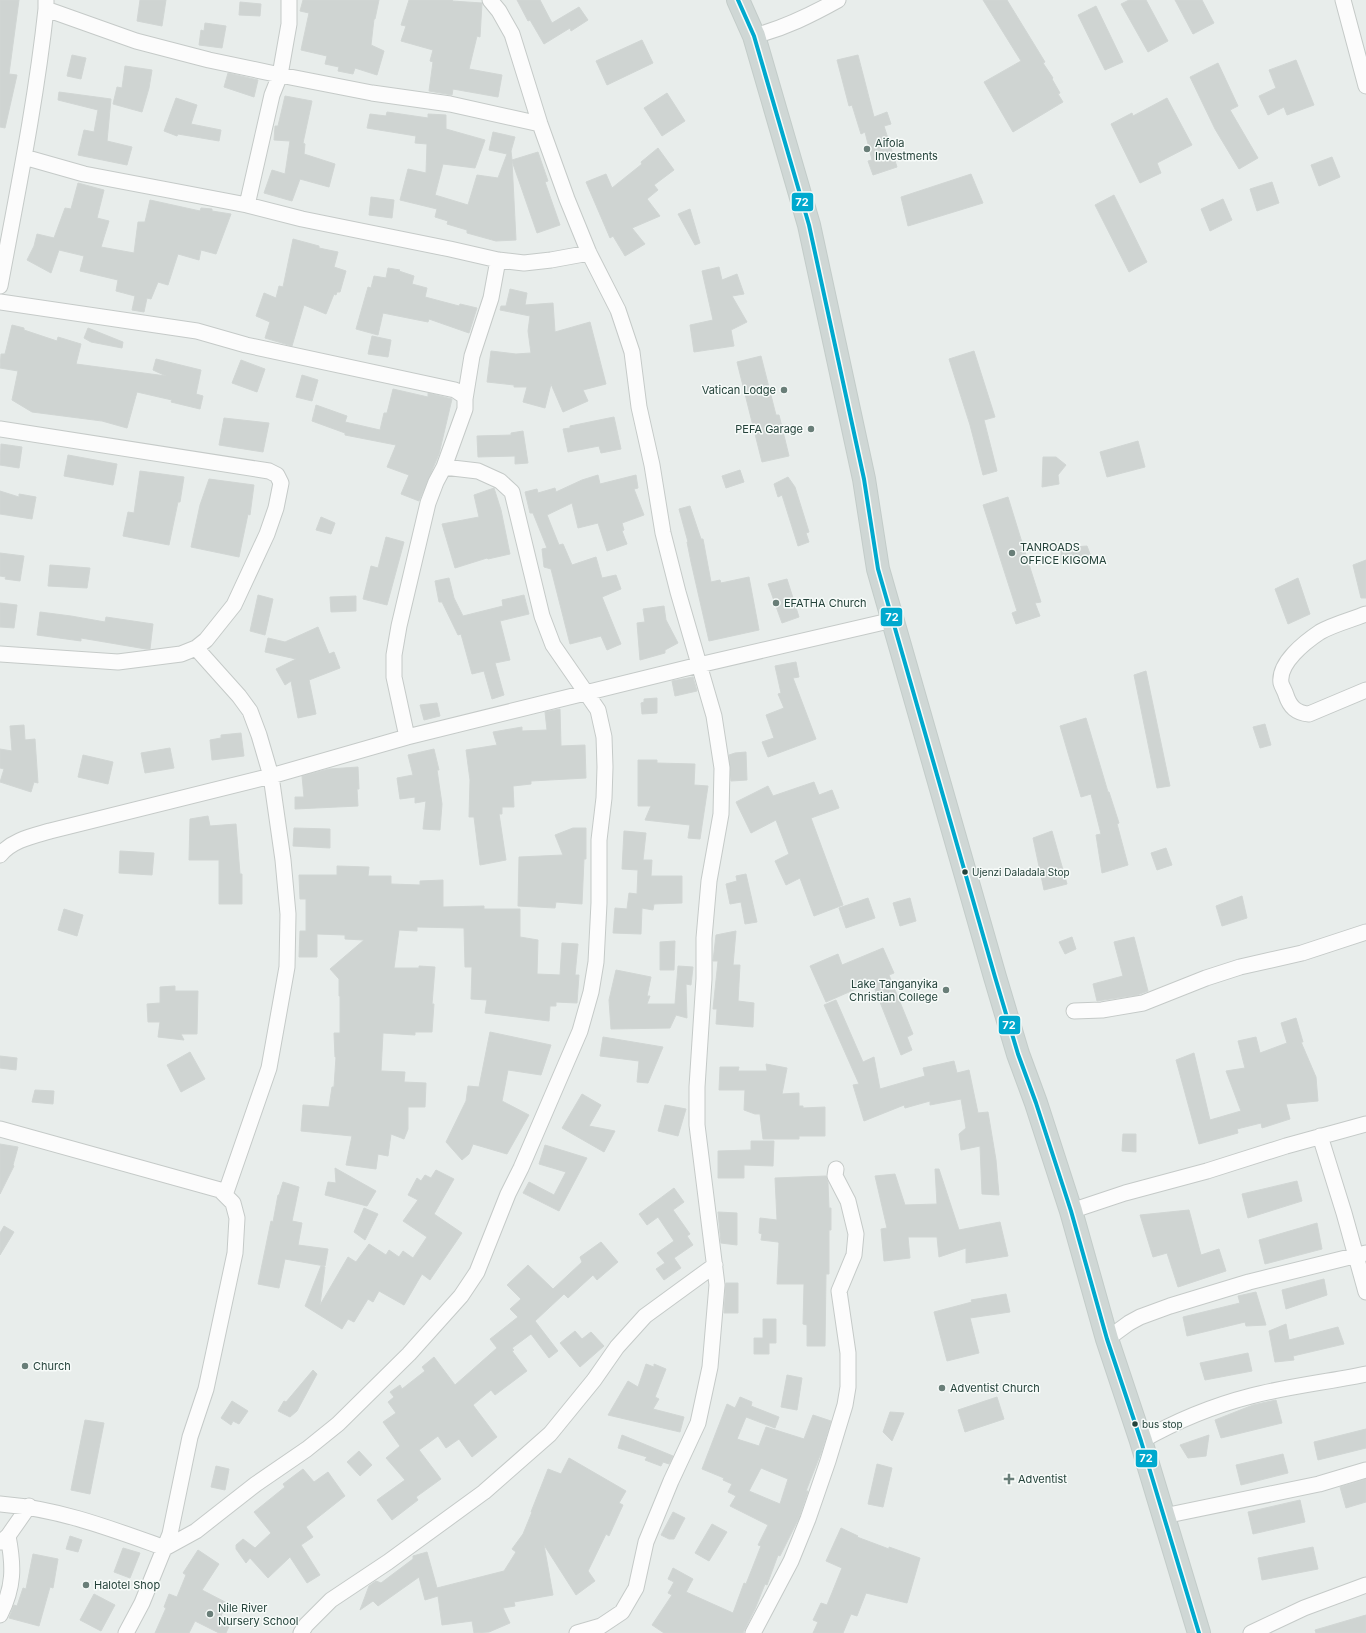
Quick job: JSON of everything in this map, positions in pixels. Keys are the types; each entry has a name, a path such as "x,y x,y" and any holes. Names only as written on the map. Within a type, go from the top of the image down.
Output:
{"main road":[{"path":"738,0 754,36 809,225 864,479 878,568 994,977 1018,1054 1036,1103 1071,1211 1107,1339 1141,1441 1199,1633"}],"street":[{"path":"247,205 272,95 280,75 288,24 289,0"},
{"path":"490,0 499,11 512,34 540,124 567,199 589,252 618,310 632,352 639,407 652,464 663,533 678,592 714,716 722,768 722,814 716,838 704,938 704,979 697,1087 697,1125 717,1285 710,1367 698,1423 671,1481 646,1542 636,1588 622,1612 601,1626 577,1633"},
{"path":"754,36 792,24 810,16 838,0"},
{"path":"1343,0 1361,44 1366,86"},
{"path":"0,286 40,63 46,5 136,41 209,60 372,93 450,104 540,124"},
{"path":"24,157 84,174 247,205 302,219 498,260 524,263 551,260 589,252"},
{"path":"407,737 394,677 394,655 399,626 428,503 436,482 444,467 465,409 465,399 472,356 491,298 498,260"},
{"path":"0,302 196,331 246,346 455,390 464,396 465,399"},
{"path":"0,428 269,470 277,474 281,483 276,508 267,534 234,605 206,640 196,648 181,654 118,662 0,654"},
{"path":"0,1504 28,1506 84,1520 165,1548 201,1527 256,1484 307,1449 338,1424 437,1325 461,1296 478,1272 508,1194 521,1168 580,1031 591,992 596,962 599,903 599,840 604,798 604,737 598,710 553,645 542,616 512,492 500,481 478,471 444,467"},
{"path":"1366,614 1321,632 1307,642 1286,662 1281,683 1288,702 1294,710 1309,714 1366,690"},
{"path":"1,852 26,838 50,831 271,776 407,737 699,665 893,620"},
{"path":"196,648 239,696 250,711 259,735 271,776 284,868 288,914 287,967 269,1068 225,1195"},
{"path":"1074,1011 1102,1010 1143,1003 1206,978 1240,967 1302,953 1366,932"},
{"path":"1071,1211 1125,1193 1207,1171 1320,1136 1366,1124"},
{"path":"0,1129 220,1190 233,1203 237,1218 235,1252 206,1389 190,1437 170,1534 142,1604 126,1633"},
{"path":"1320,1136 1361,1254 1366,1292"},
{"path":"753,1633 791,1561 808,1519 845,1405 848,1387 848,1353 839,1291 854,1255 856,1234 848,1201 835,1176 836,1169"},
{"path":"1107,1339 1129,1323 1152,1312 1249,1282 1361,1254"},
{"path":"301,1633 306,1625 331,1600 388,1562 484,1492 544,1439 594,1380 617,1347 645,1316 715,1265"},
{"path":"1141,1441 1166,1427 1193,1415 1224,1404 1252,1396 1366,1374"},
{"path":"1164,1516 1319,1484 1366,1470"},
{"path":"0,1616 8,1599 12,1578 12,1558 4,1539 28,1506"},
{"path":"1251,1633 1304,1608 1366,1585"}],"building":[{"path":"0,0 19,0 9,74 17,75 5,128 0,127"},
{"path":"140,0 166,0 162,26 137,21"},
{"path":"303,0 379,0 374,19 371,45 384,51 377,75 355,68 353,74 338,71 339,67 325,64 327,56 301,50 309,13 300,11"},
{"path":"409,0 453,0 452,1 482,3 480,37 477,36 469,69 502,75 498,97 453,89 452,95 429,91 433,62 430,61 433,50 401,41 406,26 401,25"},
{"path":"517,0 540,0 552,23 579,7 588,20 571,31 570,28 544,44 530,20 528,21"},
{"path":"983,0 1007,0 1045,62 1043,63 1053,78 1052,79 1060,93 1058,94 1063,102 1013,132 984,82 1021,61"},
{"path":"1129,0 1146,0 1168,41 1148,52 1121,4"},
{"path":"1175,0 1202,0 1214,23 1193,34"},
{"path":"240,2 261,4 260,16 239,15"},
{"path":"1096,6 1123,62 1105,70 1078,15"},
{"path":"205,23 226,26 222,48 199,45 201,30 204,31"},
{"path":"642,40 653,63 607,85 596,61"},
{"path":"72,55 86,58 81,79 67,76"},
{"path":"858,55 874,117 887,112 891,124 884,126 897,167 873,175 868,161 872,160 865,132 861,134 852,105 849,106 837,60"},
{"path":"1296,60 1314,105 1287,115 1284,107 1268,115 1259,96 1276,88 1269,70"},
{"path":"1218,63 1238,106 1230,110 1258,158 1239,169 1215,129 1190,77"},
{"path":"125,66 152,70 149,88 142,112 113,104 117,87 122,88"},
{"path":"228,73 258,80 254,97 224,87"},
{"path":"59,92 111,99 107,141 132,147 127,165 78,155 84,130 94,132 98,110 58,100"},
{"path":"667,93 685,121 662,136 644,108"},
{"path":"285,96 312,101 303,143 305,144 304,154 335,164 329,187 300,179 292,201 264,193 272,170 285,174 290,141 274,140 275,126 278,126"},
{"path":"176,98 197,105 191,124 221,130 219,141 178,134 177,136 164,131"},
{"path":"1167,98 1192,145 1157,163 1161,173 1140,183 1111,124 1132,113 1133,116"},
{"path":"387,112 428,118 428,114 446,115 446,129 485,140 475,168 443,164 435,195 468,205 477,175 498,178 507,154 489,150 493,132 515,137 511,151 512,160 538,152 548,181 545,182 560,225 537,233 512,161 516,240 496,241 467,233 467,230 447,224 448,221 435,217 437,209 400,200 408,169 426,173 427,144 415,143 416,136 367,128 370,114 386,116"},
{"path":"658,148 674,170 654,185 658,190 647,199 660,216 632,228 645,244 625,256 613,236 610,238 586,182 606,174 612,188 642,164 641,162"},
{"path":"1332,157 1340,177 1319,186 1311,165"},
{"path":"971,174 983,203 908,226 901,197"},
{"path":"1272,182 1279,203 1257,211 1250,189"},
{"path":"78,183 104,190 97,218 109,221 101,247 134,253 138,222 145,222 150,200 200,211 201,208 212,209 212,211 231,214 216,254 201,250 199,260 178,254 168,285 158,282 151,299 147,298 144,312 132,310 135,296 116,291 118,280 80,271 84,256 59,250 51,273 27,260 34,246 37,234 54,238 65,208 71,209"},
{"path":"1114,195 1147,262 1129,272 1095,205"},
{"path":"371,197 394,200 392,218 369,215"},
{"path":"1223,199 1232,220 1210,231 1201,209"},
{"path":"690,209 700,243 695,245 678,214"},
{"path":"293,239 319,246 319,248 338,252 334,267 346,271 340,292 337,292 336,295 334,294 326,314 304,305 292,346 265,338 270,322 256,316 264,293 276,298 279,286 283,287"},
{"path":"719,267 722,280 737,274 744,294 732,296 747,322 731,330 734,346 694,352 690,325 713,320 702,271"},
{"path":"388,268 400,270 399,271 414,276 412,284 427,288 425,297 459,306 460,304 477,308 469,333 429,319 428,322 383,313 378,335 356,329 368,287 371,288 374,276 386,278"},
{"path":"510,289 527,293 525,305 553,303 555,332 590,322 606,384 583,390 588,401 563,412 551,384 545,408 523,402 527,387 514,387 514,385 487,382 491,351 516,354 531,353 528,331 530,316 500,310 501,306 506,306"},
{"path":"12,325 57,341 58,337 81,344 76,364 166,376 153,370 156,359 201,370 196,394 203,396 200,409 171,402 172,400 137,392 127,428 102,421 32,412 12,400 18,371 0,368 1,354 5,354"},
{"path":"88,328 123,342 122,348 91,342 84,338"},
{"path":"372,336 391,340 388,357 368,354"},
{"path":"974,351 995,417 984,420 997,471 983,475 970,425 949,359"},
{"path":"761,356 776,415 779,415 789,456 762,462 737,362"},
{"path":"241,360 265,369 257,392 232,383"},
{"path":"302,375 318,380 312,401 296,397"},
{"path":"393,389 428,397 428,393 452,399 439,454 419,501 401,494 409,475 387,467 396,445 345,435 345,433 312,421 316,405 347,416 345,422 380,430 384,413 387,413"},
{"path":"614,417 621,449 601,453 599,446 568,452 563,429 570,428 570,426"},
{"path":"224,418 269,423 263,452 219,445"},
{"path":"523,431 528,463 515,464 515,456 478,457 477,436 511,435 511,433"},
{"path":"1138,441 1145,467 1107,477 1100,452"},
{"path":"1,444 22,447 19,468 0,465"},
{"path":"68,455 117,464 113,485 64,476"},
{"path":"1043,457 1056,457 1066,465 1058,475 1059,484 1042,487"},
{"path":"740,470 744,482 726,488 722,476"},
{"path":"140,471 184,477 180,502 178,502 169,545 123,536 128,512 134,513"},
{"path":"598,475 600,484 636,475 638,488 634,489 644,515 622,523 624,530 622,531 627,544 607,551 598,523 578,528 572,503 547,515 559,545 563,544 572,565 596,557 602,578 616,575 621,589 602,597 621,644 607,650 601,636 570,644 551,569 544,567 542,549 547,548 533,513 530,513 525,492 537,489 538,493 555,488 556,492 582,480"},
{"path":"788,477 795,487 809,532 806,533 809,542 798,546 782,495 778,497 774,484"},
{"path":"209,479 254,485 250,515 248,514 239,557 191,547 200,505"},
{"path":"494,488 501,510 510,554 487,558 455,568 442,524 479,517 474,495"},
{"path":"0,491 19,497 19,494 36,497 32,519 0,514"},
{"name":"TANROADS OFFICE KIGOMA","path":"1008,497 1024,549 1016,553 1025,552 1041,602 1035,603 1040,616 1016,624 1012,613 1017,611 983,505"},
{"path":"690,506 701,539 703,539 711,582 720,580 721,583 749,577 759,630 709,641 691,562 688,542 679,509"},
{"path":"321,517 335,523 331,534 316,530"},
{"path":"386,537 404,542 387,605 363,599 371,566 378,568"},
{"path":"1087,546 1092,559 1061,564 1061,548"},
{"path":"0,553 24,556 20,581 5,579 6,577 0,576"},
{"path":"1366,560 1366,598 1361,598 1353,565"},
{"path":"50,565 90,568 87,588 48,586"},
{"path":"449,578 454,598 463,616 503,606 502,600 524,595 529,614 500,621 510,660 495,663 504,695 492,699 484,671 472,674 461,634 458,635 442,602 439,602 435,581"},
{"path":"1298,578 1310,614 1288,624 1275,589"},
{"path":"787,579 799,617 782,623 768,584"},
{"path":"258,595 273,599 265,635 250,631"},
{"path":"356,596 356,611 331,612 330,597"},
{"path":"0,603 17,605 14,628 0,627"},
{"path":"664,606 666,620 678,643 665,650 665,653 640,660 637,623 645,622 643,609"},
{"path":"40,612 105,622 106,617 153,624 150,649 81,638 81,641 37,635"},
{"path":"318,627 329,654 334,652 340,668 309,680 316,714 298,718 291,681 285,685 276,669 296,659 265,652 268,638 285,642"},
{"path":"796,662 799,677 793,678 816,739 768,757 762,742 774,738 766,715 784,708 778,694 781,693 775,666"},
{"path":"1146,671 1170,786 1157,788 1134,675"},
{"path":"693,677 697,691 675,696 672,681"},
{"path":"657,698 657,713 642,714 641,703 644,702 644,699"},
{"path":"437,703 440,716 424,720 420,705"},
{"path":"560,709 561,746 585,745 586,778 531,781 531,784 513,786 514,807 502,807 502,814 499,814 506,860 480,865 474,817 469,817 470,780 466,750 497,745 493,732 522,727 522,731 547,730 545,712"},
{"path":"1086,718 1119,823 1117,824 1128,865 1102,873 1096,835 1101,834 1091,794 1081,797 1060,726"},
{"path":"1265,724 1271,745 1260,748 1253,727"},
{"path":"24,725 25,740 35,739 38,783 34,782 31,792 0,782 4,769 0,768 0,749 12,751 10,726"},
{"path":"241,733 244,756 212,760 210,740 221,738 221,735"},
{"path":"170,748 174,768 145,773 141,753"},
{"path":"434,749 439,770 437,770 442,804 440,830 423,829 426,801 415,803 415,797 400,799 397,778 413,775 408,755"},
{"path":"746,752 747,780 731,781 729,755"},
{"path":"83,755 113,762 108,784 78,777"},
{"path":"638,760 657,760 657,763 695,764 694,785 708,786 700,839 688,838 690,825 645,820 651,806 638,806"},
{"path":"358,767 358,806 295,809 295,797 304,797 302,776 329,769"},
{"path":"814,782 819,795 832,790 839,808 811,818 843,905 814,916 800,878 786,885 775,861 789,854 776,820 751,833 736,802 768,786 773,796"},
{"path":"208,816 210,826 236,824 240,874 242,874 242,904 219,904 219,860 189,860 190,819"},
{"path":"294,828 330,829 330,848 293,846"},
{"path":"573,828 586,828 586,859 584,859 582,904 556,902 555,908 518,906 519,857 563,855 555,835"},
{"path":"624,831 646,833 643,860 652,860 651,876 682,876 682,903 654,904 653,910 642,908 641,934 613,933 615,908 627,909 629,893 637,894 638,870 622,869"},
{"path":"1052,831 1067,884 1044,890 1033,838"},
{"path":"1166,848 1172,865 1157,870 1151,853"},
{"path":"120,851 154,853 152,875 119,873"},
{"path":"337,866 369,867 368,876 391,876 391,884 420,885 420,881 443,880 443,907 484,906 484,909 520,909 520,937 538,940 537,974 560,975 562,943 578,944 575,975 579,975 577,1003 556,1002 556,1006 550,1006 549,1021 485,1013 487,1000 471,999 472,967 465,967 464,928 417,927 417,931 399,930 394,968 419,968 419,966 435,967 432,1004 434,1004 432,1032 415,1032 415,1035 383,1033 381,1071 405,1072 404,1082 426,1083 425,1107 408,1107 408,1129 404,1139 391,1134 388,1156 378,1154 376,1169 346,1165 352,1136 301,1131 303,1105 329,1107 332,1087 334,1087 336,1057 334,1033 340,1033 340,996 339,979 330,969 364,940 345,939 345,935 317,934 317,957 299,957 300,931 306,931 306,899 300,899 299,875 337,875"},
{"path":"746,874 757,922 745,924 741,902 730,904 726,884 737,881 736,876"},
{"path":"1242,896 1247,918 1222,926 1216,906"},
{"path":"868,898 875,918 846,928 839,908"},
{"path":"910,898 916,921 900,926 893,903"},
{"path":"64,909 83,915 77,936 58,930"},
{"path":"736,931 733,965 740,965 738,1001 754,1003 753,1027 716,1024 717,1009 713,1009 718,961 713,961 716,935"},
{"path":"1072,937 1076,949 1065,954 1059,942"},
{"path":"1134,937 1148,991 1137,995 1097,1001 1093,984 1123,976 1114,942"},
{"path":"675,941 674,970 660,970 660,942"},
{"path":"883,948 894,973 889,975 913,1034 907,1037 912,1050 901,1055 872,982 826,1002 810,966 838,954 842,965"},
{"path":"678,966 693,967 691,985 686,984 687,1018 676,1015 670,1028 611,1029 609,1000 616,970 651,977 647,996 650,996 647,1004 675,1004"},
{"path":"175,986 175,991 198,991 197,1034 181,1034 184,1040 158,1037 160,1022 148,1022 147,1004 160,1003 160,987"},
{"path":"836,1000 863,1062 874,1057 880,1089 925,1076 923,1068 954,1061 957,1073 969,1070 978,1113 988,1112 996,1160 999,1195 982,1194 980,1146 961,1150 959,1134 966,1128 961,1099 930,1105 930,1101 905,1108 904,1105 864,1121 853,1085 859,1084 824,1005"},
{"path":"1296,1018 1303,1042 1301,1042 1316,1077 1318,1101 1286,1104 1290,1119 1262,1128 1261,1123 1237,1129 1238,1133 1199,1144 1176,1060 1194,1053 1210,1120 1241,1111 1226,1071 1245,1068 1238,1041 1256,1037 1260,1053 1287,1043 1281,1023"},
{"path":"490,1032 551,1045 541,1075 508,1070 502,1101 529,1115 507,1154 473,1144 469,1154 462,1160 446,1142 466,1101 468,1086 479,1087"},
{"path":"603,1037 663,1047 648,1083 637,1082 639,1061 600,1056"},
{"path":"190,1052 205,1079 181,1092 167,1065"},
{"path":"0,1056 17,1058 16,1070 0,1068"},
{"path":"766,1064 787,1068 782,1094 799,1093 799,1106 803,1106 803,1108 825,1107 825,1136 799,1136 799,1139 763,1139 760,1114 755,1114 744,1110 745,1090 719,1090 720,1067 739,1067 738,1071 767,1071"},
{"path":"35,1090 54,1091 53,1104 32,1102"},
{"path":"582,1094 601,1105 589,1126 615,1131 604,1152 562,1128"},
{"path":"665,1105 686,1109 678,1136 658,1131"},
{"path":"1123,1134 1136,1134 1136,1152 1122,1151"},
{"path":"751,1141 774,1141 773,1166 744,1165 744,1178 718,1178 718,1151 751,1150"},
{"path":"0,1144 18,1147 14,1166 0,1194"},
{"path":"545,1145 587,1158 559,1211 523,1193 529,1182 554,1195 566,1172 539,1164"},
{"path":"335,1168 376,1191 367,1206 325,1195 328,1182 336,1183"},
{"path":"935,1169 939,1169 959,1230 1000,1222 1008,1256 966,1263 966,1248 939,1257 937,1237 908,1237 910,1258 884,1261 881,1229 887,1228 875,1176 895,1174 905,1205 937,1204"},
{"path":"436,1170 454,1179 434,1214 462,1233 430,1280 422,1274 404,1305 379,1291 373,1302 368,1299 354,1322 348,1319 342,1329 305,1306 321,1266 325,1267 320,1305 348,1257 356,1262 369,1244 386,1255 389,1250 399,1257 403,1251 413,1258 427,1237 403,1221 418,1200 408,1195 417,1178 421,1181 425,1175 431,1178"},
{"path":"826,1176 828,1183 829,1208 831,1208 831,1230 829,1230 829,1274 826,1274 825,1346 807,1346 807,1325 803,1324 804,1284 777,1284 779,1243 761,1240 762,1234 759,1233 760,1218 777,1220 775,1178"},
{"path":"1297,1181 1302,1201 1248,1218 1242,1194"},
{"path":"283,1182 299,1187 292,1221 302,1223 298,1245 328,1249 325,1266 285,1259 279,1288 258,1284 271,1221 273,1222 278,1195"},
{"path":"674,1188 684,1202 673,1210 690,1234 687,1236 693,1245 674,1258 681,1268 664,1280 656,1269 665,1263 657,1253 674,1241 658,1217 647,1225 639,1214"},
{"path":"364,1208 378,1214 365,1240 354,1232"},
{"path":"1189,1210 1201,1255 1219,1249 1226,1271 1178,1287 1167,1253 1153,1257 1140,1215"},
{"path":"718,1212 737,1213 737,1245 721,1243"},
{"path":"1317,1223 1322,1249 1265,1264 1259,1240"},
{"path":"4,1226 14,1232 0,1255 0,1233"},
{"path":"601,1242 618,1262 597,1280 593,1275 568,1298 564,1294 535,1321 558,1351 549,1358 531,1334 512,1348 514,1350 512,1351 527,1371 495,1395 491,1390 473,1405 497,1437 472,1457 459,1439 446,1448 438,1436 419,1450 441,1479 416,1497 418,1500 392,1520 377,1500 405,1480 386,1458 400,1446 383,1422 396,1413 388,1402 394,1397 390,1392 400,1385 402,1389 425,1371 422,1367 434,1357 455,1385 497,1348 490,1339 518,1317 510,1309 521,1299 507,1285 528,1265 553,1289 582,1262 580,1257"},
{"path":"1324,1279 1327,1295 1286,1309 1282,1290"},
{"path":"726,1283 738,1283 738,1313 724,1313"},
{"path":"1256,1292 1266,1325 1246,1326 1245,1322 1187,1336 1183,1317 1240,1303 1238,1296"},
{"path":"1006,1294 1010,1312 970,1318 979,1353 947,1361 934,1312 972,1302 971,1300"},
{"path":"763,1319 776,1319 776,1343 769,1343 769,1354 754,1354 754,1338 763,1338"},
{"path":"1286,1324 1289,1340 1338,1327 1344,1344 1293,1356 1294,1360 1275,1362 1269,1331"},
{"path":"575,1331 582,1339 591,1332 604,1346 580,1367 560,1343"},
{"path":"1248,1353 1252,1371 1205,1380 1200,1363"},
{"path":"646,1364 654,1367 654,1364 666,1369 655,1397 659,1399 653,1409 684,1417 680,1432 608,1415 628,1381 638,1387"},
{"path":"313,1370 317,1374 297,1411 290,1417 278,1411 284,1401 286,1402"},
{"path":"787,1375 802,1378 797,1410 781,1407"},
{"path":"740,1397 752,1402 751,1406 779,1417 775,1428 746,1417 737,1439 759,1446 766,1427 804,1439 813,1415 831,1421 821,1453 806,1491 808,1491 799,1518 780,1556 778,1555 767,1585 765,1584 743,1633 664,1633 652,1625 672,1595 668,1593 674,1582 668,1579 673,1568 693,1579 686,1592 733,1613 744,1583 746,1584 761,1546 758,1545 768,1525 730,1506 736,1496 728,1492 732,1484 723,1480 724,1478 702,1469 727,1404 735,1408","holes":["761,1468 788,1479 780,1504 749,1491"]},
{"path":"997,1397 1004,1419 965,1432 958,1410"},
{"path":"1276,1400 1282,1423 1221,1438 1215,1420 1253,1405"},
{"path":"232,1401 248,1411 239,1424 233,1421 231,1425 221,1418"},
{"path":"890,1412 904,1413 892,1441 883,1432"},
{"path":"85,1420 104,1423 90,1494 71,1490"},
{"path":"1366,1429 1366,1448 1318,1460 1314,1442"},
{"path":"622,1435 673,1456 669,1464 663,1462 661,1466 645,1460 647,1457 618,1448"},
{"path":"1209,1435 1206,1456 1188,1458 1180,1445"},
{"path":"359,1451 372,1465 360,1476 347,1462"},
{"path":"1283,1454 1288,1473 1241,1485 1236,1465"},
{"path":"569,1458 626,1491 619,1503 623,1505 609,1536 606,1534 588,1571 595,1581 576,1595 544,1545 553,1595 514,1602 515,1606 503,1608 510,1623 489,1632 474,1633 472,1621 442,1625 438,1596 425,1600 419,1577 378,1606 373,1601 360,1610 369,1586 376,1581 381,1583 413,1559 413,1556 427,1552 437,1588 504,1571 516,1552 512,1549 523,1534 548,1469 561,1474"},
{"path":"877,1464 892,1468 883,1507 868,1504"},
{"path":"216,1466 229,1469 225,1490 211,1487"},
{"path":"303,1469 314,1482 328,1472 345,1496 306,1527 313,1537 301,1545 320,1575 307,1583 290,1557 268,1578 250,1558 246,1563 236,1549 236,1545 243,1539 255,1548 271,1533 254,1512 285,1487 283,1484"},
{"path":"1366,1479 1366,1502 1346,1508 1340,1487"},
{"path":"1300,1500 1305,1522 1253,1534 1248,1512"},
{"path":"673,1512 685,1518 674,1539 669,1539 661,1535"},
{"path":"712,1524 727,1532 709,1561 695,1553"},
{"path":"841,1528 858,1536 857,1537 889,1549 889,1547 920,1558 907,1603 866,1593 857,1616 851,1614 843,1633 813,1633 818,1622 813,1620 821,1603 827,1605 842,1568 826,1561"},
{"path":"70,1536 82,1540 78,1552 66,1549"},
{"path":"1313,1547 1318,1569 1262,1580 1258,1558"},
{"path":"123,1548 140,1553 130,1578 114,1572"},
{"path":"198,1550 219,1564 202,1590 227,1603 219,1620 230,1624 226,1633 219,1633 195,1621 189,1633 155,1633 166,1608 164,1607 169,1594 177,1597 186,1575 183,1573"},
{"path":"33,1554 58,1559 53,1588 50,1587 39,1626 9,1618 14,1605 17,1606 23,1588 26,1589"},
{"path":"94,1594 115,1605 101,1631 80,1620"},
{"path":"1366,1615 1366,1633 1316,1633 1315,1630"}],"transit line":[{"name":"72","path":"738,0 754,36 809,225 864,479 878,569 1018,1054 1036,1103 1071,1211 1107,1339 1141,1441 1199,1633"}],"place":[{"name":"Aifola Investments","path":"867,149"},
{"name":"Vatican Lodge","path":"784,390"},
{"name":"PEFA Garage","path":"811,429"},
{"name":"TANROADS OFFICE KIGOMA","path":"1012,553"},
{"name":"EFATHA Church","path":"776,603"},
{"name":"Ujenzi Daladala Stop","path":"965,872"},
{"name":"Lake Tanganyika Christian College","path":"946,990"},
{"name":"Church","path":"25,1366"},
{"name":"Adventist Church","path":"942,1388"},
{"name":"bus stop","path":"1135,1424"},
{"name":"Adventist","path":"1009,1479"},
{"name":"Halotel Shop","path":"86,1585"},
{"name":"Nile River Nursery School","path":"210,1614"}]}
